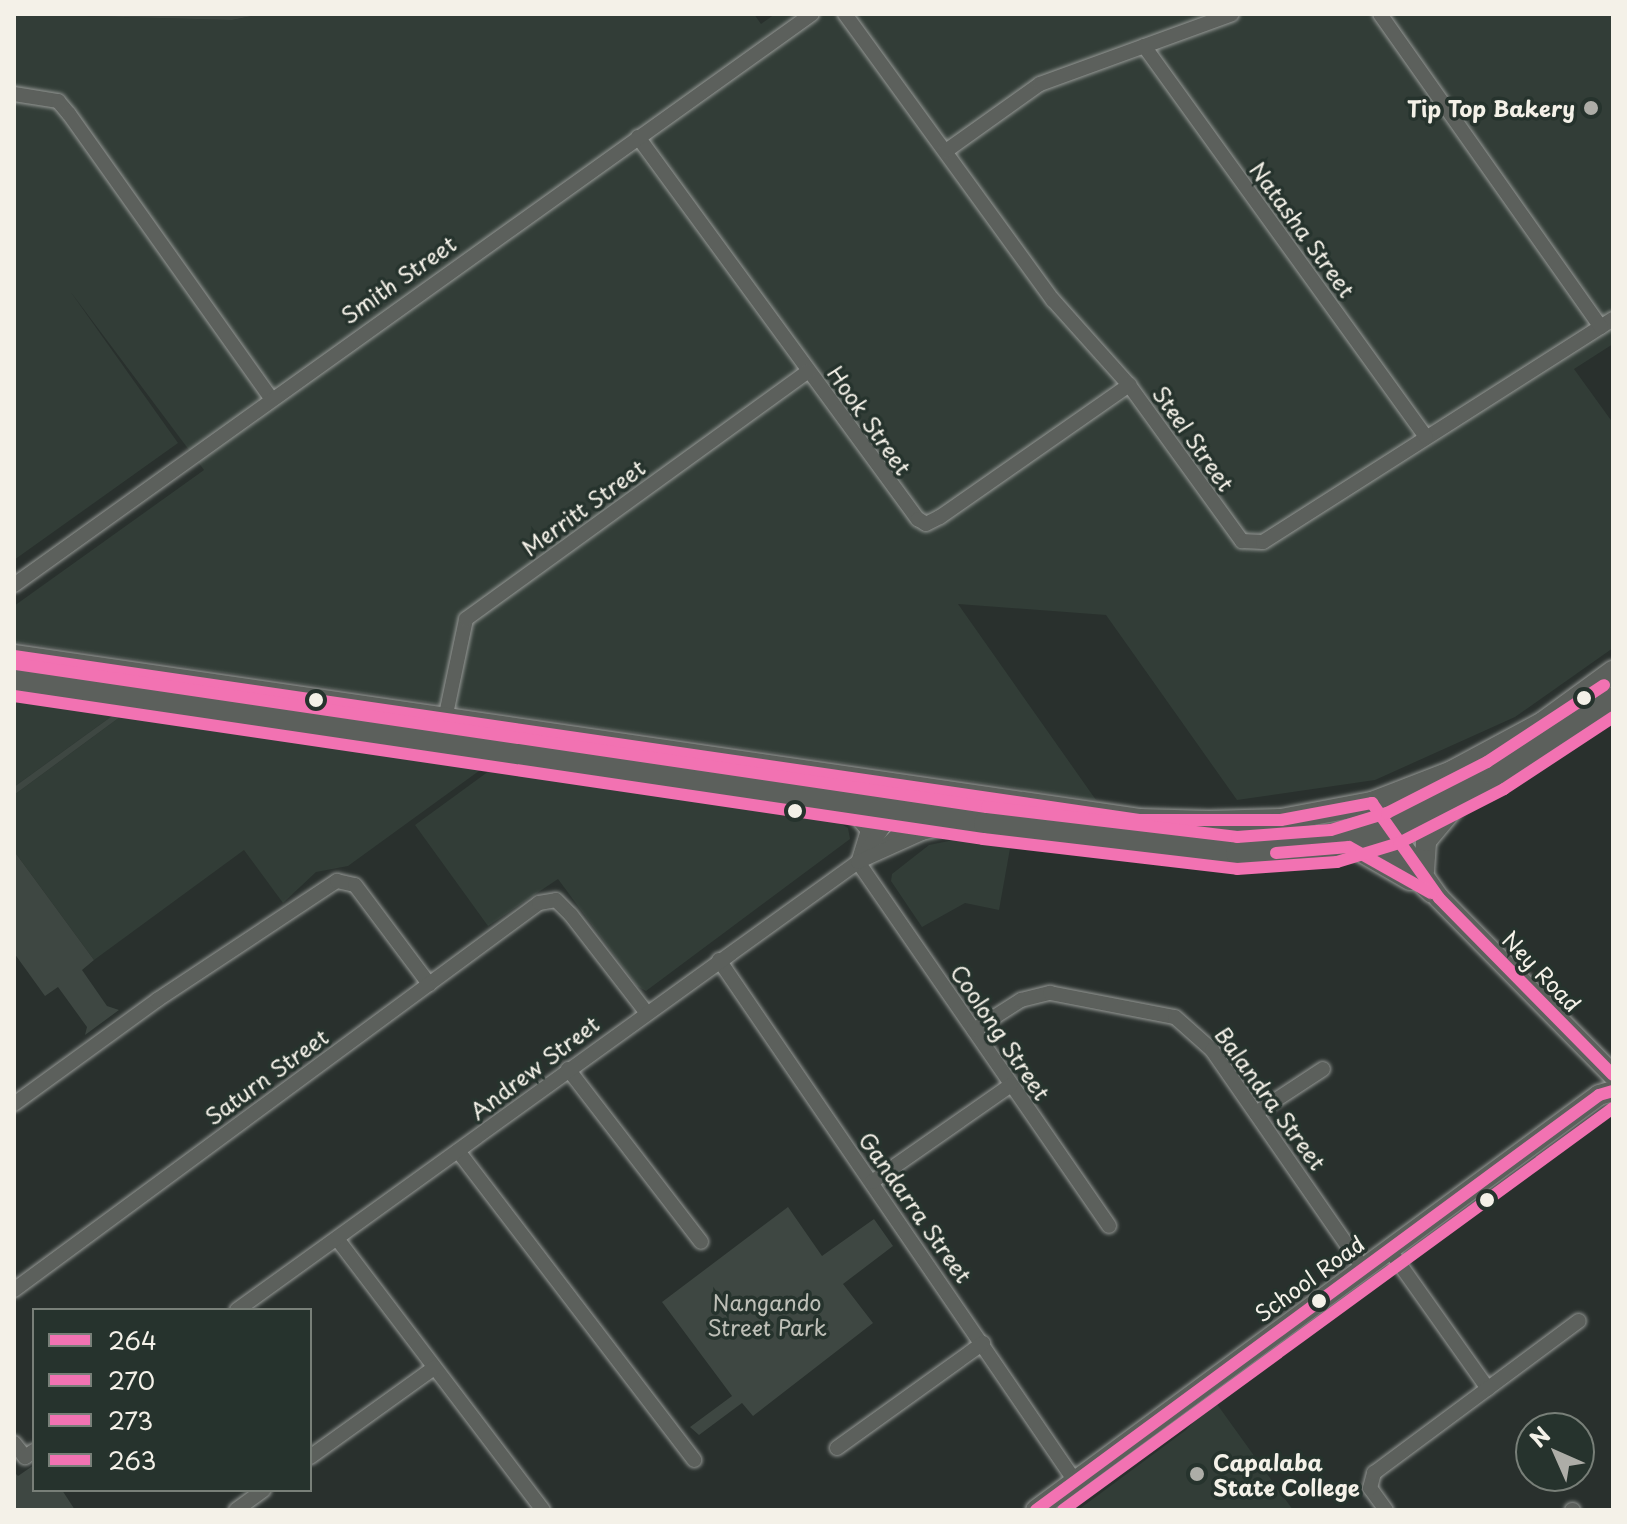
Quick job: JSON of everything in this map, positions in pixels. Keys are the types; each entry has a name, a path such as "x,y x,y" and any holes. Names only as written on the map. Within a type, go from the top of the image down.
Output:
{"main road":[{"path":"14,656 1139,820 1281,820 1372,803 1452,772 1543,723 1613,672"},
{"path":"14,680 985,823 1237,853 1334,846 1386,830 1468,791 1613,698"},
{"path":"904,810 909,786"}],"street":[{"name":"Smith Street","path":"14,585 270,397 812,14"},
{"name":"Steel Street","path":"845,14 1053,300 1129,385 1231,529 1252,545 1607,323"},
{"path":"946,151 1040,84 1232,14"},
{"path":"1380,14 1607,323"},
{"name":"Natasha Street","path":"1144,46 1426,437"},
{"path":"14,94 58,101 69,114 270,397"},
{"name":"Hook Street","path":"638,137 906,510 926,524 1129,385"},
{"name":"Merritt Street","path":"445,719 466,619 808,371"},
{"path":"1334,846 1358,850 1420,878 1426,841 1468,791"},
{"path":"842,802 868,830 858,862"},
{"name":"Ney Road","path":"1372,803 1386,830 1420,878 1613,1075"},
{"name":"Andrew Street","path":"880,851 904,828 904,810"},
{"name":"Andrew Street","path":"858,862 904,810"},
{"name":"Andrew Street","path":"240,1308 338,1240 646,1012 858,862 948,825 985,823"},
{"name":"Coolong Street","path":"858,862 1109,1226"},
{"path":"14,1104 157,1000 330,884 355,885 429,984"},
{"name":"Saturn Street","path":"14,1290 429,984 546,902 556,900 571,915 646,1012"},
{"name":"Gandarra Street","path":"719,960 1075,1481"},
{"name":"Balandra Street","path":"974,1030 1034,995 1158,1012 1195,1031 1363,1268"},
{"path":"568,1069 701,1242"},
{"path":"1256,1113 1323,1069"},
{"path":"872,1182 1011,1085"},
{"name":"School Road","path":"1036,1510 1599,1095 1613,1091"},
{"path":"458,1151 694,1460"},
{"path":"338,1240 540,1505 523,1510"},
{"path":"1389,1249 1488,1389"},
{"path":"1386,1510 1368,1480 1579,1321"},
{"path":"837,1448 983,1343"},
{"path":"312,1456 434,1368"},
{"path":"14,1443 30,1454"},
{"path":"236,1510 261,1492"}],"shaded area":[{"path":"14,14 232,20 262,14 754,14 761,24 775,14 1613,14 1613,344 1574,369 1613,423 1613,648 1515,717 1375,780 1237,800 1106,615 958,604 1096,800 14,642 14,606 204,470 70,291 178,443 14,560"},
{"path":"14,701 112,716 14,787"},
{"path":"120,717 483,768 348,866 316,872 283,903 244,850 94,960 14,851 14,795"},
{"path":"489,771 838,822 848,828 850,839 646,991 637,986 558,879 488,926 415,825"},
{"path":"968,837 1011,843 999,910 965,903 922,927 891,881 892,874 929,845"},
{"name":"Capalaba State College","path":"1214,1400 1293,1510 1078,1510 1186,1430"}],"green space":[{"path":"14,14 262,14 232,20"},
{"path":"112,716 120,717 14,795 14,787"},
{"path":"14,851 94,960 82,970 107,1006 119,1010 85,1035 87,1027 58,987 45,996 14,953"},
{"name":"Nangando Street Park","path":"788,1207 822,1256 874,1219 893,1246 843,1284 873,1323 753,1416 742,1403 699,1435 690,1427 732,1396 662,1302"},
{"path":"32,1466 32,1492 63,1492 75,1510 14,1510 14,1472 18,1476"}],"transit line":[{"name":"264","path":"14,656 1139,820 1281,820 1372,803 1439,898 1613,1075"},
{"name":"273","path":"16,664 987,807 1237,837 1331,830 1387,813 1487,762 1604,685"},
{"name":"270","path":"14,696 983,839 1237,869 1337,862 1399,843 1504,789 1613,717"},
{"name":"264","path":"1276,853 1349,847 1431,893"},
{"name":"264","path":"1036,1510 1599,1095 1613,1091"},
{"name":"263","path":"1063,1510 1613,1108"}],"place":[{"name":"Tip Top Bakery","path":"1591,108"},
{"name":"Capalaba State College","path":"1197,1474"}]}
